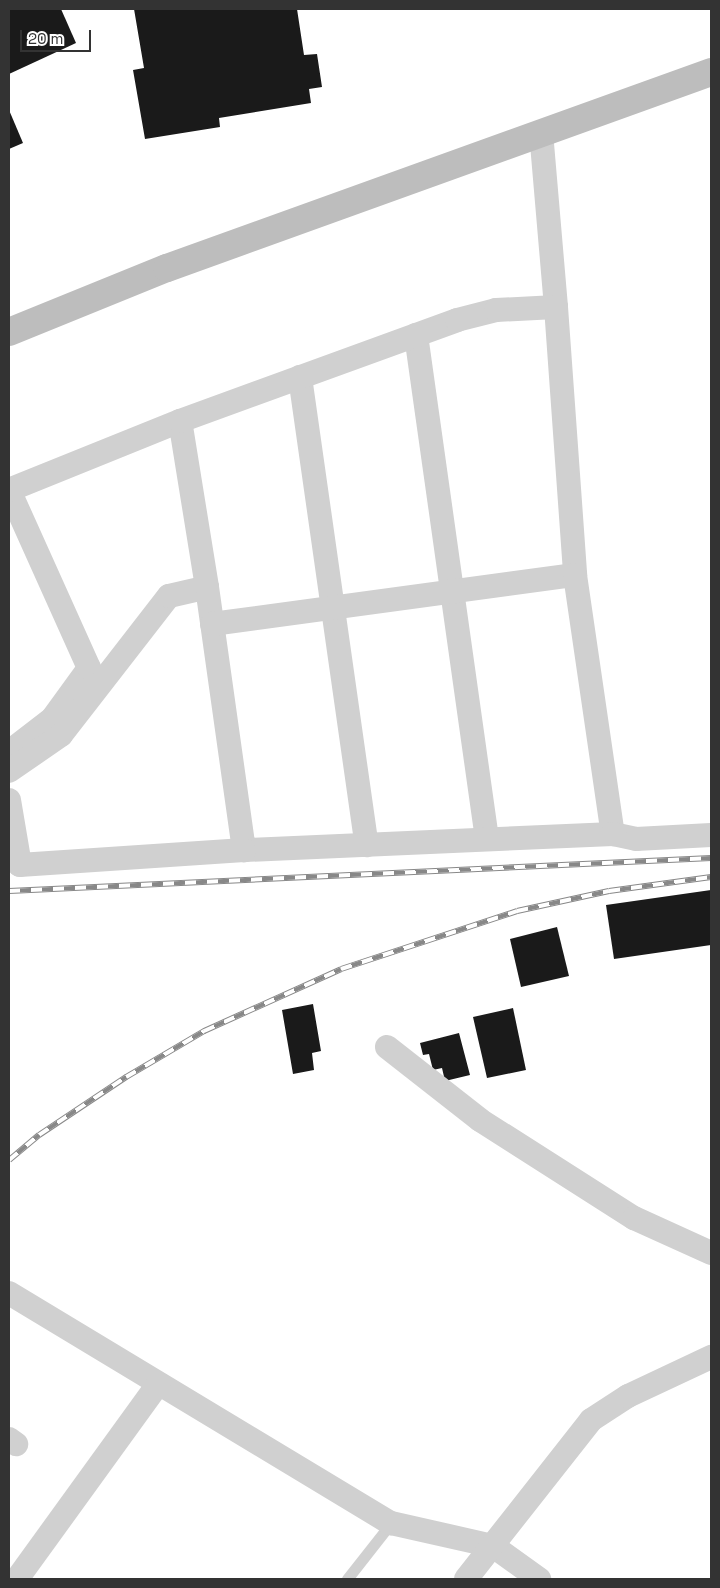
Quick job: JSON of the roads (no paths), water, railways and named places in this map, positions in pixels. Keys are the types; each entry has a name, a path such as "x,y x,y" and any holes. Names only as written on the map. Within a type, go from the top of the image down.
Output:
{"street":[{"path":"9,332 167,268 711,72"},
{"path":"541,132 556,307 575,575 613,834"},
{"path":"9,752 52,720 89,668 9,490 180,421 416,335 496,310 556,307"},
{"path":"416,335 487,839"},
{"path":"300,377 367,845"},
{"path":"180,421 207,587 244,850"},
{"path":"212,624 575,575"},
{"path":"9,771 61,735 169,596 207,587"},
{"path":"9,800 20,865 244,850 487,839 613,834 636,839 711,835"},
{"path":"387,1047 496,1130 634,1218 711,1253"},
{"path":"9,1293 391,1523 493,1546 539,1579"},
{"path":"466,1579 591,1420 628,1396 711,1357"},
{"path":"17,1579 158,1384"}],"lane":[{"path":"347,1579 391,1523"}],"railway":[{"path":"9,891 711,858"},
{"path":"9,1160 39,1135 126,1077 204,1031 341,969 517,911 609,891 711,877"}]}
